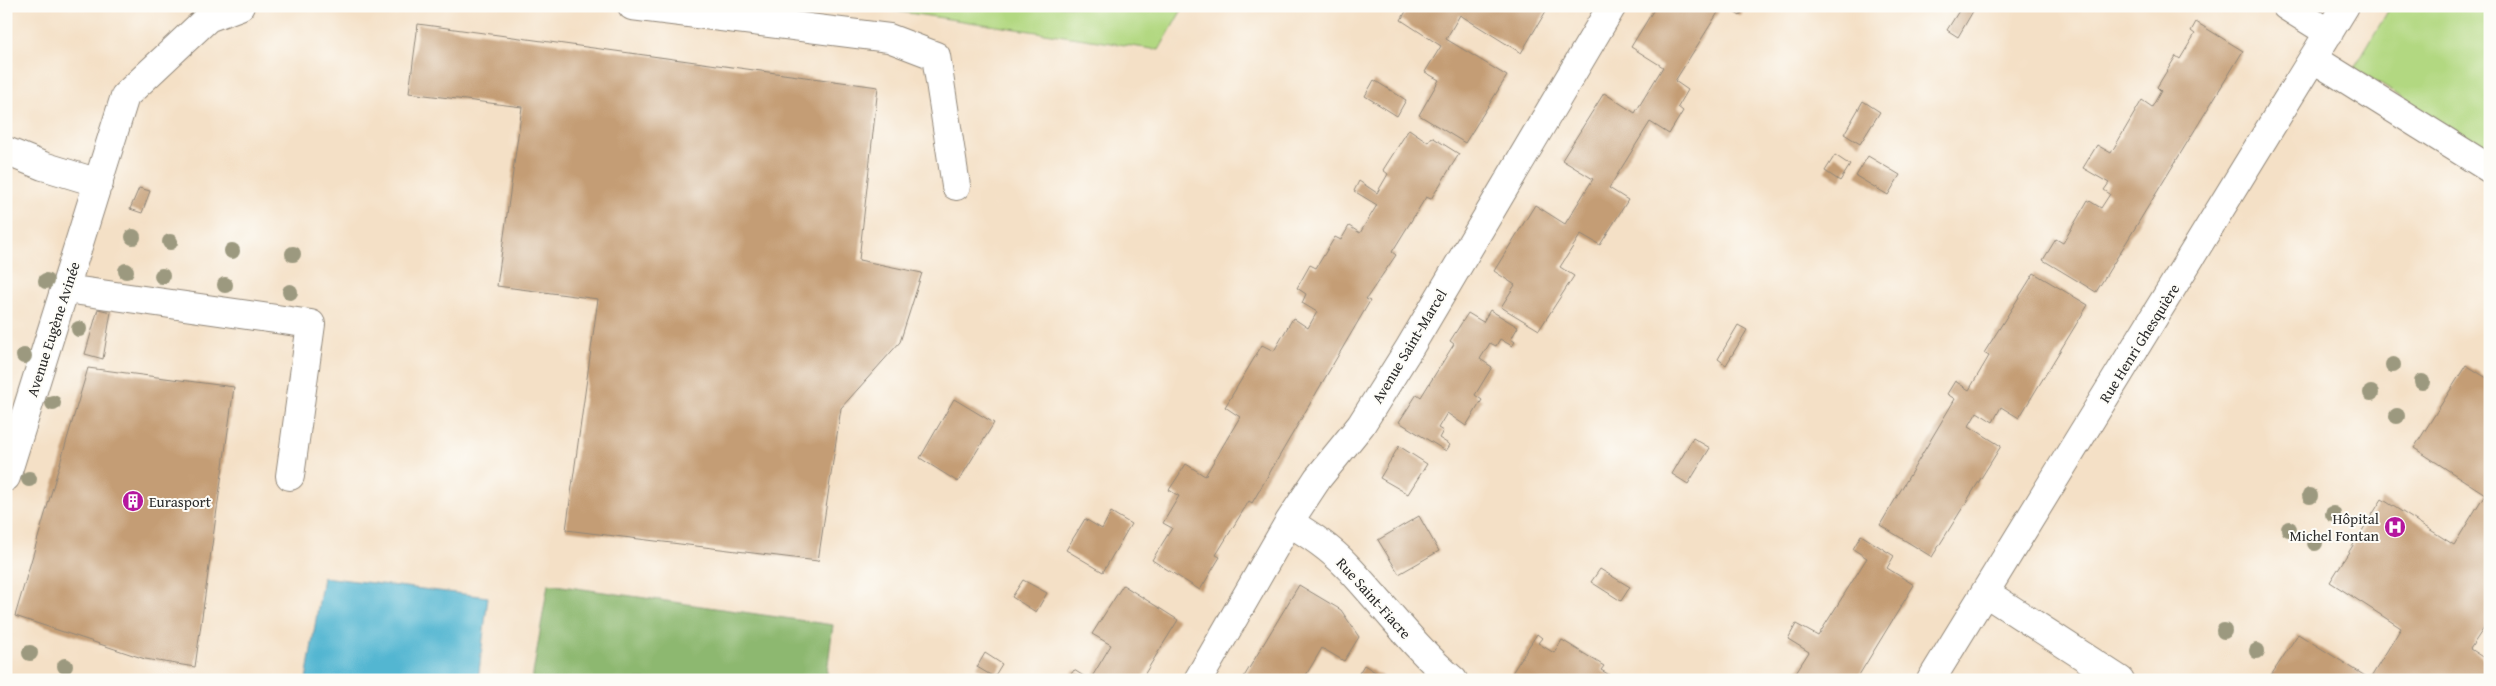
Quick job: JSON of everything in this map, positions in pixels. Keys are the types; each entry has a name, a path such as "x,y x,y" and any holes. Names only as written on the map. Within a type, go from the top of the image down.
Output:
{"street":[{"name":"Avenue Eugène Avinée","path":"6,477 125,96 208,18 240,6"},
{"path":"632,6 889,38 936,56 956,186"},
{"name":"Avenue Saint-Marcel","path":"1198,680 1289,522 1318,478 1361,425 1410,347 1612,6"},
{"path":"2286,6 2330,33"},
{"name":"Rue Henri Ghesquière","path":"1931,680 2345,6"},
{"path":"2314,59 2490,169"},
{"path":"6,151 43,166 99,183"},
{"path":"66,289 311,324 290,476"},
{"name":"Rue Saint-Fiacre","path":"1289,522 1318,540 1346,565 1403,631 1453,680"},
{"path":"1986,593 2120,680"}],"green space":[{"path":"861,6 1184,6 1159,50"},
{"path":"2391,6 2490,6 2490,152 2354,68"},
{"path":"548,584 833,625 826,680 532,680"}],"water":[{"path":"323,577 488,597 478,680 306,680"}],"building":[{"path":"1409,6 1458,6 1464,10 1466,6 1549,6 1521,53 1460,15 1446,39 1507,76 1465,143 1419,115 1439,80 1425,72 1441,46 1401,20"},
{"path":"1656,6 1710,6 1719,11 1675,81 1688,90 1678,107 1683,111 1669,134 1650,122 1609,188 1628,200 1600,245 1581,234 1560,267 1574,276 1539,330 1501,307 1515,285 1494,271 1535,205 1565,224 1593,179 1562,160 1604,93 1635,113 1663,67 1631,47"},
{"path":"1725,6 1746,6 1740,16"},
{"path":"1962,6 1976,6 1958,37 1947,30"},
{"path":"2196,22 2243,51 2096,292 2043,260 2056,239 2063,243 2088,200 2101,208 2110,194 2104,190 2109,183 2083,168 2097,145 2111,153 2142,100 2152,107 2161,91 2157,87 2176,56 2180,59 2195,34 2191,31"},
{"path":"418,24 878,87 859,260 922,273 900,342 841,408 818,561 566,530 598,299 497,286 522,107 409,93"},
{"path":"1374,80 1406,100 1397,116 1365,96"},
{"path":"1863,101 1880,112 1860,144 1844,134"},
{"path":"1409,129 1428,142 1432,137 1459,154 1431,199 1426,197 1392,252 1396,255 1366,299 1370,301 1252,503 1249,501 1216,555 1220,557 1200,590 1152,560 1172,528 1163,523 1179,496 1169,490 1186,464 1205,476 1240,417 1225,407 1262,345 1274,351 1293,318 1308,328 1317,312 1302,303 1306,294 1297,288 1310,265 1316,268 1335,237 1341,240 1349,226 1360,233 1377,205 1354,191 1359,181 1377,193 1388,174 1383,170"},
{"path":"1835,155 1850,165 1840,181 1825,171"},
{"path":"1868,156 1900,175 1888,195 1856,176"},
{"path":"139,188 150,191 142,213 130,209"},
{"path":"2034,273 2088,305 2019,418 2001,407 1993,422 1977,412 1969,426 2001,446 1932,557 1880,525 1955,399 1947,394 1955,381 1969,390 1989,356 1984,353"},
{"path":"98,309 111,312 103,359 85,354"},
{"path":"1490,310 1518,327 1511,339 1515,342 1512,346 1500,339 1496,346 1490,343 1480,359 1492,367 1475,395 1482,400 1466,426 1447,413 1438,428 1443,431 1439,438 1450,445 1446,451 1399,422 1417,394 1421,397 1454,344 1450,341 1468,313 1483,322"},
{"path":"1738,325 1747,330 1726,365 1718,359"},
{"name":"Hôpital Michel Fontan","path":"2466,365 2490,380 2490,619 2470,649 2490,662 2490,680 2268,680 2298,634 2370,679 2401,628 2330,582 2382,499 2454,545 2485,494 2414,448"},
{"name":"Eurasport","path":"88,368 234,387 195,667 145,659 15,616"},
{"path":"954,399 994,423 958,482 920,458"},
{"path":"1693,438 1710,448 1688,484 1672,474"},
{"path":"1399,446 1427,464 1408,494 1380,478"},
{"path":"1111,512 1131,524 1103,572 1066,550 1085,519 1102,529"},
{"path":"1419,516 1439,551 1399,574 1378,540"},
{"path":"1861,535 1894,556 1887,568 1914,585 1856,680 1791,680 1809,652 1788,639 1796,624 1818,636 1867,558 1853,549"},
{"path":"1600,569 1630,587 1621,601 1591,582"},
{"path":"1023,580 1047,593 1036,612 1012,597"},
{"path":"1123,585 1178,620 1141,680 1090,680 1111,645 1092,634"},
{"path":"1299,585 1341,610 1359,637 1344,661 1322,648 1303,680 1242,680"},
{"path":"1537,634 1542,638 1538,643 1554,653 1562,640 1604,666 1601,670 1613,677 1612,680 1523,680 1512,673"},
{"path":"985,653 1002,664 994,677 977,667"},
{"path":"1364,665 1388,680 1355,680"},
{"path":"1074,670 1090,680 1067,680"}],"place":[{"name":"Eurasport","path":"133,501"},
{"name":"Hôpital Michel Fontan","path":"2395,527"}]}
